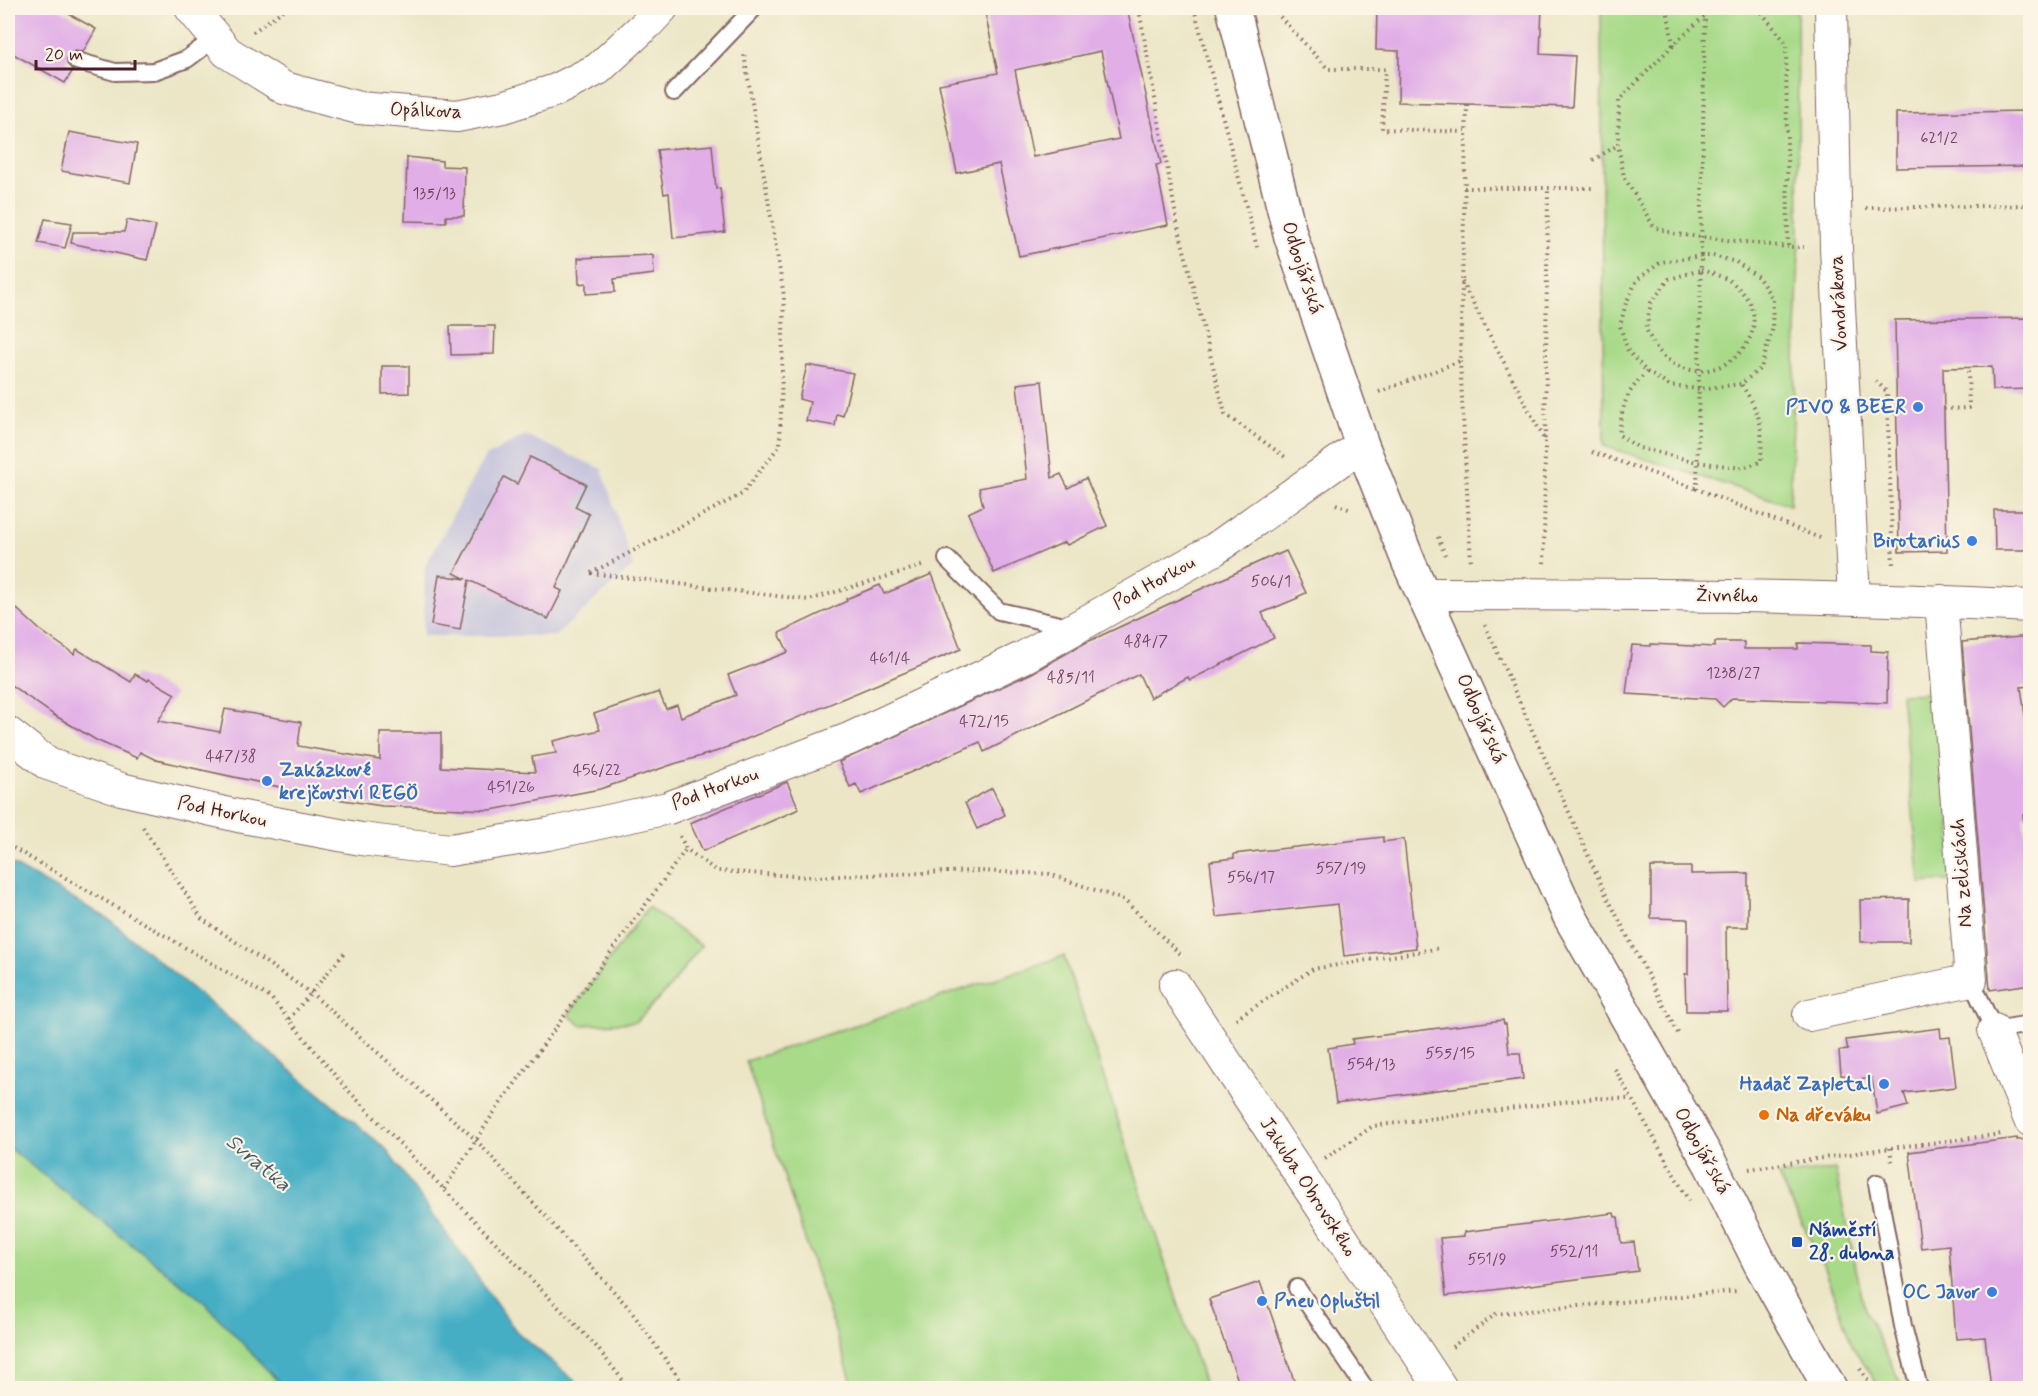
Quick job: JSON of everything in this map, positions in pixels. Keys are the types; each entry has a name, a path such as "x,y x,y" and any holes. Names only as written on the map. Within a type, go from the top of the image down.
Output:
{"street":[{"name":"Opálkova","path":"191,8 227,52 284,88 359,108 457,116 503,107 556,90 598,69 662,8"},
{"name":"Odbojářská","path":"1233,8 1291,237 1362,445 1409,563 1569,915 1711,1165 1761,1265 1830,1389"},
{"name":"Vondrákova","path":"1831,8 1836,248 1854,598"},
{"name":"Pod Horkou","path":"8,733 48,764 121,789 305,829 361,839 450,850 548,834 668,808 849,739 1024,657 1215,549 1362,445"},
{"name":"Živného","path":"1424,594 1854,598 2031,606"},
{"name":"Na zeliskách","path":"1941,601 1971,980"},
{"path":"1809,1015 1971,980"},
{"name":"Jakuba Obrovského","path":"1175,985 1441,1389"},
{"path":"1994,1030 2019,1127"}],"lane":[{"path":"674,92 754,8"},
{"path":"77,61 115,72 154,71 187,59 215,38"},
{"path":"947,559 999,611 1073,628"},
{"path":"1971,980 1994,1030 2031,1024"},
{"path":"1877,1183 1903,1326 1919,1389"},
{"path":"1297,1288 1365,1389"}],"path":[{"path":"1272,8 1328,69 1385,69 1382,129 1466,132"},
{"path":"1667,8 1673,45"},
{"path":"1713,8 1619,100 1618,145 1624,177 1654,227 1675,234 1788,247 1836,248"},
{"path":"1758,8 1786,43 1788,247"},
{"path":"1139,9 1177,222 1225,414 1315,478"},
{"path":"1697,489 1705,14"},
{"path":"739,23 784,296 780,445 742,494 591,573 808,600 947,559"},
{"path":"1467,104 1460,361 1471,563"},
{"path":"1593,160 1618,145"},
{"path":"1464,188 1593,188"},
{"path":"1544,573 1548,188"},
{"path":"1859,208 2031,205"},
{"path":"1701,256 1713,256 1736,262 1758,277 1773,299 1772,330 1761,368 1740,384 1699,389 1670,386 1647,372 1628,351 1620,326 1626,303 1637,280 1661,262 1701,256"},
{"path":"1701,270 1730,281 1749,300 1755,320 1749,342 1735,358 1713,369 1699,371 1682,368 1669,361 1656,348 1646,329 1651,303 1669,279 1701,270"},
{"path":"1462,282 1545,441"},
{"path":"1378,393 1460,361"},
{"path":"1944,409 1969,408 1968,368"},
{"path":"1647,372 1633,386 1621,411 1619,435 1639,448 1697,462 1742,468 1761,462 1763,430 1754,404 1740,384"},
{"path":"1887,413 1896,413"},
{"path":"1592,452 1697,489 1851,550"},
{"path":"1483,623 1606,895 1678,1033"},
{"path":"121,789 202,919 311,993 476,1140 629,1308 686,1389"},
{"path":"8,845 271,998 344,1086 595,1345 629,1389"},
{"path":"444,1189 495,1111 686,849 717,870 812,877 976,871 1049,874 1124,900 1186,959 1175,985"},
{"path":"1227,1025 1313,969 1441,948"},
{"path":"289,1019 346,951"},
{"path":"1316,1164 1373,1126 1596,1098 1631,1099"},
{"path":"1748,1170 2019,1127"},
{"path":"1743,1160 1754,1180"},
{"path":"1450,1348 1496,1314 1736,1291"},
{"path":"1856,1362 1873,1389"}],"shaded area":[{"path":"525,435 602,469 633,566 555,636 423,636 425,566 484,458"}],"green space":[{"path":"1601,8 1797,8 1799,247 1790,505 1604,446"},
{"path":"1938,693 1955,880 1920,883 1901,694"},
{"path":"648,907 701,946 670,987 636,1022 581,1025 568,1015"},
{"path":"1064,956 1206,1388 854,1388 746,1061"},
{"path":"8,1147 203,1301 284,1388 8,1388"},
{"path":"1835,1169 1865,1311 1903,1388 1880,1388 1852,1346 1825,1268 1778,1176"}],"water":[{"name":"Svratka","path":"8,862 107,918 385,1148 516,1331 583,1388 284,1388 203,1301 8,1147"}],"building":[{"path":"8,8 58,8 96,29 83,52 74,51 67,58 67,64 73,70 65,83 8,51"},
{"path":"984,8 1127,8 1161,164 1156,165 1168,225 1019,256 999,164 957,173 939,84 998,73","holes":["1101,51 1119,139 1033,157 1015,70"]},
{"path":"1377,8 1542,8 1540,54 1575,56 1572,107 1398,102 1399,51 1376,50"},
{"path":"2031,111 2031,166 1896,168 1896,113"},
{"path":"69,132 137,144 130,183 61,171"},
{"path":"712,145 716,189 720,188 725,232 673,238 669,193 664,194 657,150"},
{"path":"407,157 442,161 442,166 465,167 464,216 446,216 446,222 405,221"},
{"path":"45,219 72,223 65,248 38,243"},
{"path":"127,220 156,226 147,260 71,243 73,232 124,232"},
{"path":"653,255 654,274 614,279 615,292 586,294 586,283 579,284 578,258"},
{"path":"2031,318 2031,389 1993,390 1992,367 1943,368 1947,551 1899,552 1895,320"},
{"path":"450,326 495,326 494,354 451,355"},
{"path":"807,365 853,373 843,416 837,414 835,426 806,421 810,402 799,399"},
{"path":"382,366 409,366 409,393 382,394"},
{"path":"1042,381 1052,478 1061,474 1068,488 1086,478 1107,526 1067,545 1065,542 994,573 968,513 983,506 979,488 1027,479 1017,384"},
{"path":"530,457 586,484 575,507 589,514 556,588 562,591 548,619 469,580 460,630 431,625 439,575 466,579 454,573 504,477 517,484"},
{"path":"1994,510 2031,510 2031,550 1995,550"},
{"path":"1286,551 1306,593 1262,613 1274,638 1190,680 1188,677 1150,698 1139,674 984,752 980,742 861,794 856,784 850,787 839,762 1032,673 1085,643"},
{"path":"932,574 961,649 718,751 600,789 491,810 382,806 330,798 156,760 140,752 137,758 96,740 54,715 8,683 8,601 40,630 74,654 77,649 131,682 135,674 175,694 158,721 220,732 225,709 301,722 298,746 380,760 380,733 441,733 441,767 535,772 532,757 556,753 553,741 600,730 594,714 659,692 666,709 677,705 681,717 736,695 728,675 788,652 779,633 847,601 846,599 880,585 884,594"},
{"path":"2031,636 2031,686 2021,687 2029,744 2031,743 2031,815 2023,815 2029,864 2031,864 2031,892 2029,892 2031,984 1990,990 1962,642"},
{"path":"1715,642 1744,642 1744,649 1798,649 1798,643 1871,645 1871,651 1888,652 1887,703 1732,698 1723,707 1715,699 1626,694 1632,645 1715,647"},
{"path":"787,782 799,809 703,851 690,823"},
{"path":"992,788 1005,815 977,829 965,803"},
{"path":"1383,837 1383,842 1404,839 1416,948 1344,956 1338,904 1216,917 1210,861 1234,858 1234,854"},
{"path":"1651,867 1691,867 1691,874 1748,873 1748,927 1726,927 1727,1011 1686,1011 1685,974 1688,974 1688,919 1651,918"},
{"path":"1909,899 1909,942 1861,942 1860,900"},
{"path":"1503,1020 1506,1024 1509,1053 1520,1053 1523,1079 1336,1103 1328,1048 1353,1044 1352,1039"},
{"path":"1940,1028 1941,1038 1950,1037 1956,1087 1904,1093 1908,1106 1877,1114 1872,1078 1850,1081 1850,1076 1841,1075 1839,1051 1848,1050 1846,1040"},
{"name":"OC Javor","path":"2017,1138 2017,1140 2031,1139 2031,1389 1991,1389 1985,1337 1956,1339 1949,1245 1921,1248 1909,1152"},
{"path":"1614,1213 1615,1217 1618,1217 1621,1243 1634,1242 1638,1271 1446,1296 1440,1238 1464,1236 1464,1232"},
{"path":"1260,1282 1297,1389 1241,1389 1209,1299"}],"place":[{"name":"PIVO & BEER","path":"1918,407"},
{"name":"Birotarius","path":"1972,541"},
{"name":"Zakázkové krejčovství REGÖ","path":"267,781"},
{"name":"Hadač Zapletal","path":"1884,1084"},
{"name":"Na dřeváku","path":"1764,1115"},
{"name":"Náměstí 28. dubna","path":"1797,1242"},
{"name":"OC Javor","path":"1992,1292"},
{"name":"Pneu Opluštil","path":"1262,1301"}]}
